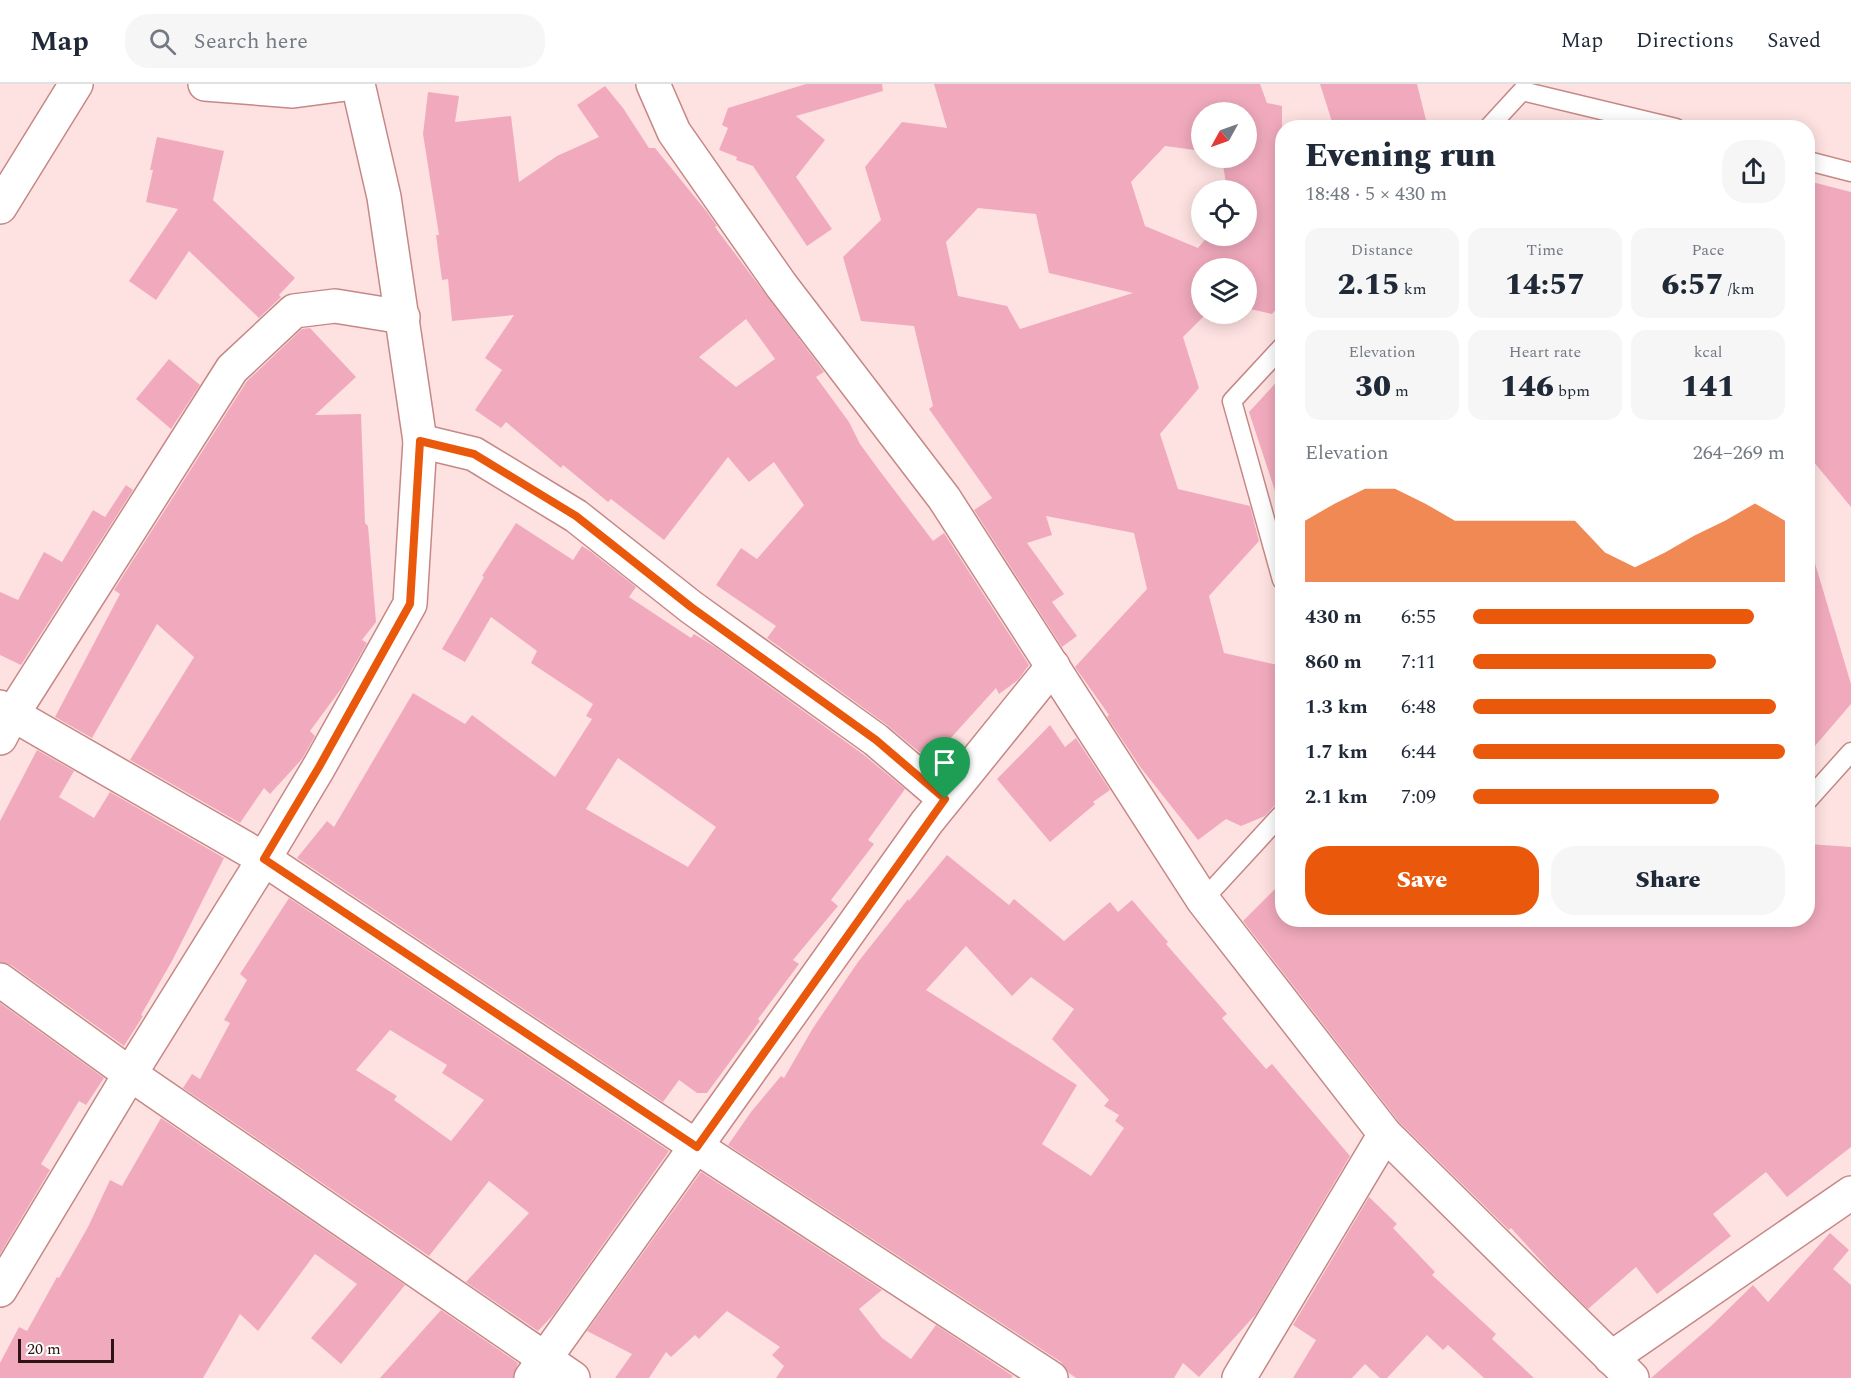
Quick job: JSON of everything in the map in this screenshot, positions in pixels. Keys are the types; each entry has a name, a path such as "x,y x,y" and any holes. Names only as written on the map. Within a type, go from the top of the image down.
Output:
{"street":[{"path":"0,207 76,84"},
{"path":"205,84 293,91 346,84"},
{"path":"0,1290 319,767 410,604 420,441 384,197 358,84"},
{"path":"653,84 674,132 781,285 944,498 1203,900 1385,1134 1621,1368 1851,1193"},
{"path":"403,317 335,306 294,311 232,369 4,720 264,859 697,1147 1051,1378"},
{"path":"420,441 474,454 576,516 691,607 876,740 945,799"},
{"path":"538,1369 945,799 1053,666"},
{"path":"0,980 538,1369 573,1378"},
{"path":"1239,1378 1385,1134"}],"lane":[{"path":"1495,120 1522,91 1643,120"},
{"path":"1815,163 1851,172"},
{"path":"1275,355 1232,401 1275,555"},
{"path":"1815,792 1851,752"},
{"path":"1203,900 1275,822"}],"building":[{"path":"806,84 882,84 883,91 796,116 825,140 796,177 832,229 807,246 753,166 736,160 737,157 719,150 728,128 722,125 728,108"},
{"path":"934,84 1260,84 1267,103 1282,106 1282,120 1275,120 1275,310 1272,314 1257,311 1257,258 1191,258 1191,324 1196,324 1183,337 1199,388 1160,434 1178,489 1250,506 1259,541 1209,596 1224,653 1275,664 1275,806 1265,816 1241,826 1226,819 1198,840 1141,768 1107,717 1109,715 1075,667 1147,589 1134,533 1046,516 1052,535 1027,543 1064,594 1052,602 1077,636 1062,647 974,510 992,498 929,409 933,406 914,326 861,321 843,257 881,220 865,167 902,122 947,128","holes":["1191,102 1257,102 1257,168 1224,168 1225,180 1257,180 1257,246 1200,246 1198,248 1145,226 1131,182 1165,146 1191,150","978,208 1036,214 1049,273 1133,293 1020,329 1007,306 958,296 946,242"]},
{"path":"1320,84 1417,84 1426,120 1331,120"},
{"path":"605,86 623,108 649,148 655,148 707,212 717,226 715,227 824,372 816,377 849,422 860,444 933,541 944,533 1029,665 1018,680 999,694 996,688 930,761 887,725 767,638 776,626 716,585 741,548 757,559 804,505 774,462 749,482 728,457 664,540 611,499 608,502 563,465 561,468 506,422 501,428 475,410 502,370 485,358 514,315 452,321 448,279 442,280 436,235 439,235 423,134 428,92 459,96 455,122 511,116 519,182 557,156 599,137 577,105","holes":["746,319 775,359 736,387 699,357"]},
{"path":"157,137 224,151 213,200 295,278 279,295 281,297 259,318 189,251 156,300 129,281 178,209 146,202"},
{"path":"1815,183 1851,192 1851,507 1815,463"},
{"path":"310,328 356,377 315,415 361,414 365,523 368,526 376,622 362,640 367,643 341,689 310,731 315,736 302,759 270,794 264,788 240,823 130,760 194,657 157,624 92,738 55,717 120,594 114,590 247,381 302,329"},
{"path":"169,359 200,385 171,429 136,399"},
{"path":"1275,384 1275,491 1249,412"},
{"path":"126,485 133,490 21,665 0,655 0,592 18,600 44,552 62,562 93,510 105,517"},
{"path":"516,523 573,560 582,546 636,587 629,597 691,638 694,634 715,647 864,755 905,789 868,840 874,844 831,900 838,906 793,960 799,964 707,1093 697,1093 679,1080 663,1102 297,858 327,821 334,827 413,693 465,724 472,715 555,777 592,719 586,716 593,704 531,663 537,651 491,617 465,662 442,649 484,577 482,576","holes":["618,758 716,827 688,867 586,809"]},
{"path":"1815,563 1851,684 1851,704 1815,746"},
{"path":"1050,725 1065,747 1076,738 1110,790 1093,802 1095,804 1050,842 997,779"},
{"path":"37,750 74,771 59,797 94,818 110,792 224,858 172,961 141,1015 143,1016 124,1046 11,965 0,962 0,821"},
{"path":"1815,844 1851,847 1851,1147 1787,1197 1766,1172 1713,1214 1731,1236 1657,1294 1636,1267 1588,1309 1511,1228 1509,1230 1399,1122 1243,921 1275,889 1275,927 1815,927"},
{"path":"947,855 1009,905 1014,899 1064,941 1110,902 1118,912 1132,900 1168,942 1166,944 1227,1014 1222,1018 1266,1069 1272,1064 1350,1156 1256,1314 1199,1377 1183,1363 1174,1378 1076,1378 1061,1362 728,1145 751,1112 781,1076 784,1078 813,1028 858,962 908,899 909,901","holes":["966,946 1012,996 1031,977 1074,1009 1052,1039 1109,1100 1104,1106 1119,1115 1115,1121 1124,1128 1091,1176 1042,1144 1077,1085 926,990"]},
{"path":"289,898 669,1151 554,1314 538,1331 466,1282 529,1213 489,1181 429,1256 183,1088 192,1074 200,1079 230,1023 224,1020 247,980 240,974","holes":["390,1030 447,1065 442,1073 484,1100 451,1141 394,1100 397,1096 356,1070"]},
{"path":"0,1003 104,1078 86,1105 79,1101 41,1164 50,1170 0,1254"},
{"path":"161,1118 405,1285 341,1364 311,1338 357,1284 315,1254 258,1331 240,1314 203,1378 0,1378 0,1363 19,1327 27,1331 88,1227 110,1180 122,1186"},
{"path":"701,1172 882,1290 859,1309 882,1338 911,1359 936,1325 1013,1376 1011,1378 776,1378 784,1366 772,1355 780,1347 727,1311 699,1339 695,1335 671,1357 666,1352 649,1378 615,1378 632,1354 587,1331"},
{"path":"1369,1197 1397,1224 1393,1228 1435,1272 1432,1275 1496,1334 1492,1339 1534,1378 1484,1378 1448,1345 1443,1350 1427,1335 1387,1378 1380,1378 1365,1364 1352,1378 1293,1378 1316,1340 1293,1325"},
{"path":"1830,1233 1849,1250 1833,1269 1851,1285 1851,1378 1651,1378 1710,1327 1753,1285 1768,1302"},
{"path":"441,1310 518,1363 513,1378 380,1378"}],"route":[{"path":"420,441 474,454 576,516 691,607 876,740 945,799 697,1147 264,859 319,767 410,604 420,441"}]}
